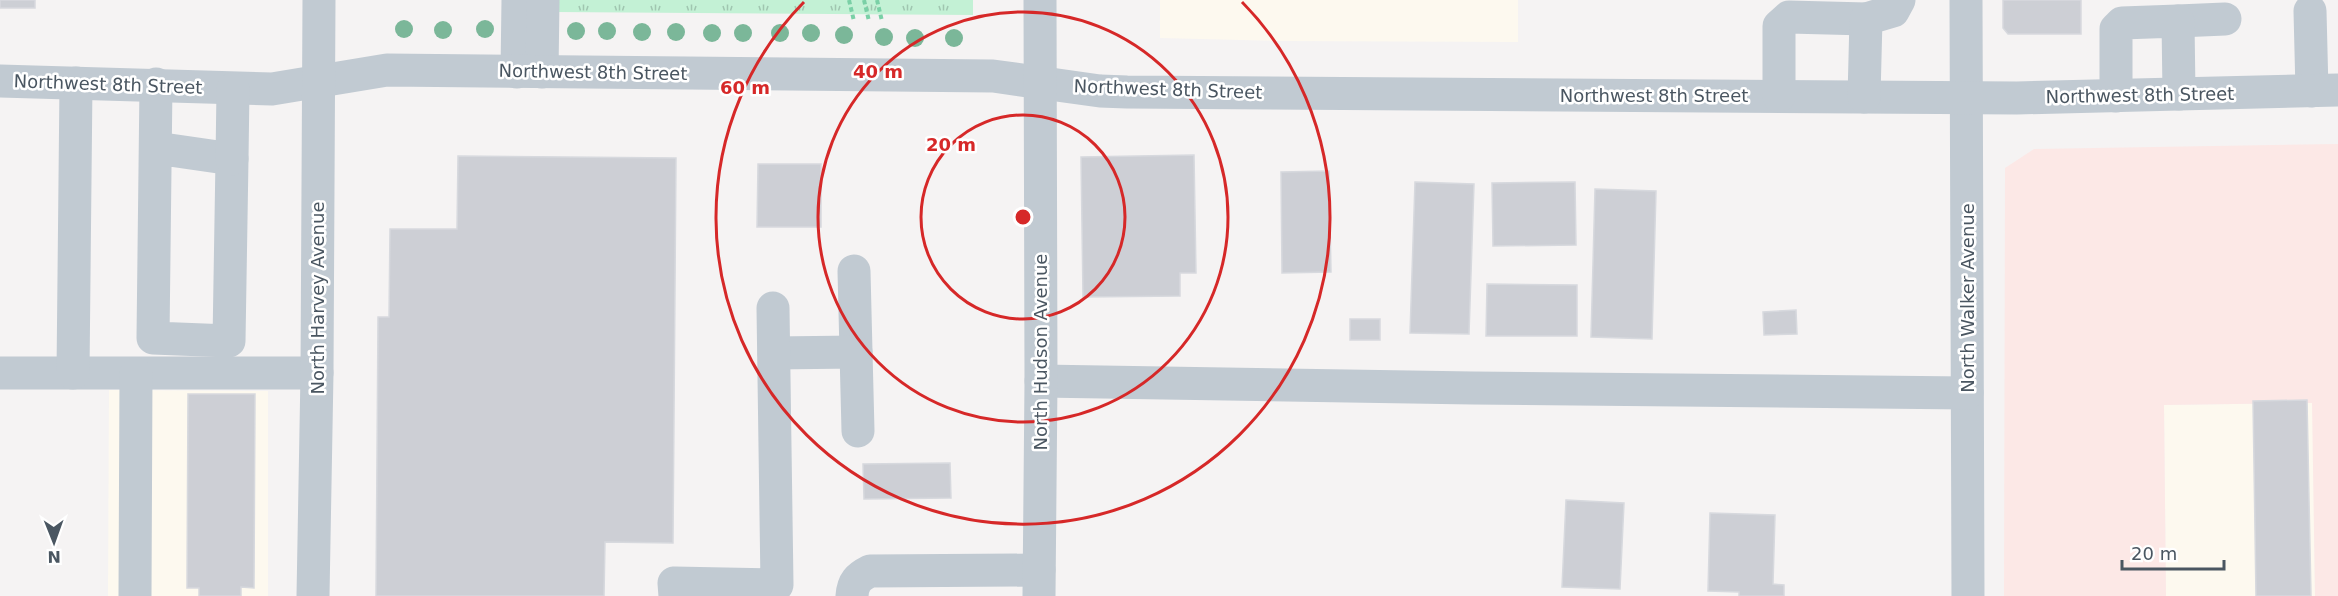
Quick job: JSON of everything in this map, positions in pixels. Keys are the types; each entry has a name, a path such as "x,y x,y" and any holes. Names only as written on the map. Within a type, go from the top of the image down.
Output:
{"street":[{"name":"North Harvey Avenue","path":"313,596 319,0"},
{"path":"518,0 530,72"},
{"path":"530,72 543,0"},
{"name":"North Hudson Avenue","path":"1039,583 1040,0"},
{"path":"1779,96 1779,26 1789,17 1866,19 1893,11 1899,0"},
{"name":"North Walker Avenue","path":"1966,0 1968,596"},
{"path":"2310,11 2325,91"},
{"path":"1864,97 1866,19"},
{"path":"2116,96 2116,29 2122,23 2225,19"},
{"path":"2178,21 2179,94"},
{"name":"Northwest 8th Street","path":"0,81 272,89 381,70 993,76 1100,91 1128,92 1967,98 2325,91"},
{"path":"73,374 76,83"},
{"path":"156,84 153,338 229,341 233,89"},
{"path":"156,148 232,159"},
{"path":"854,271 858,431"},
{"path":"675,596 674,583 777,585 773,308"},
{"path":"774,353 856,352"},
{"path":"0,373 317,373"},
{"path":"135,596 136,374"},
{"path":"1041,381 1967,393"},
{"path":"852,596 852,588 857,578 870,571 1039,583"}],"path":[{"path":"849,0 854,21"},
{"path":"864,0 870,21"},
{"path":"877,0 882,21"}],"shaded area":[{"path":"1160,0 1518,0 1518,42 1160,38"},
{"path":"2338,144 2338,596 2315,596 2312,403 2164,405 2166,596 2004,596 2005,168 2034,149"},
{"path":"109,390 268,391 268,596 108,596"},
{"path":"2313,403 2315,596 2166,596 2164,405"}],"green space":[{"path":"555,0 973,0 973,15 555,12"}],"building":[{"path":"0,0 35,0 35,8 0,8"},
{"path":"2003,0 2081,0 2081,34 2008,34 2003,28"},
{"path":"1194,155 1196,273 1180,273 1180,296 1083,297 1081,157"},
{"path":"458,156 676,158 673,543 605,542 604,596 376,596 378,317 389,317 390,229 457,229"},
{"path":"758,164 821,164 821,227 757,227"},
{"path":"1329,171 1331,272 1282,273 1281,172"},
{"path":"1415,182 1474,184 1469,334 1410,333"},
{"path":"1575,182 1576,245 1493,246 1492,183"},
{"path":"1595,189 1656,191 1652,339 1591,337"},
{"path":"1487,284 1577,285 1577,336 1486,336"},
{"path":"1796,310 1797,334 1764,335 1763,312"},
{"path":"1350,319 1380,319 1380,340 1350,340"},
{"path":"188,394 255,394 254,588 241,587 241,596 199,596 199,588 187,588"},
{"path":"2307,400 2311,596 2256,596 2253,401"},
{"path":"950,463 951,498 864,499 863,464"},
{"path":"1566,500 1624,503 1620,589 1562,587"},
{"path":"1710,513 1775,515 1773,584 1784,585 1784,596 1739,596 1739,592 1708,591"}]}
